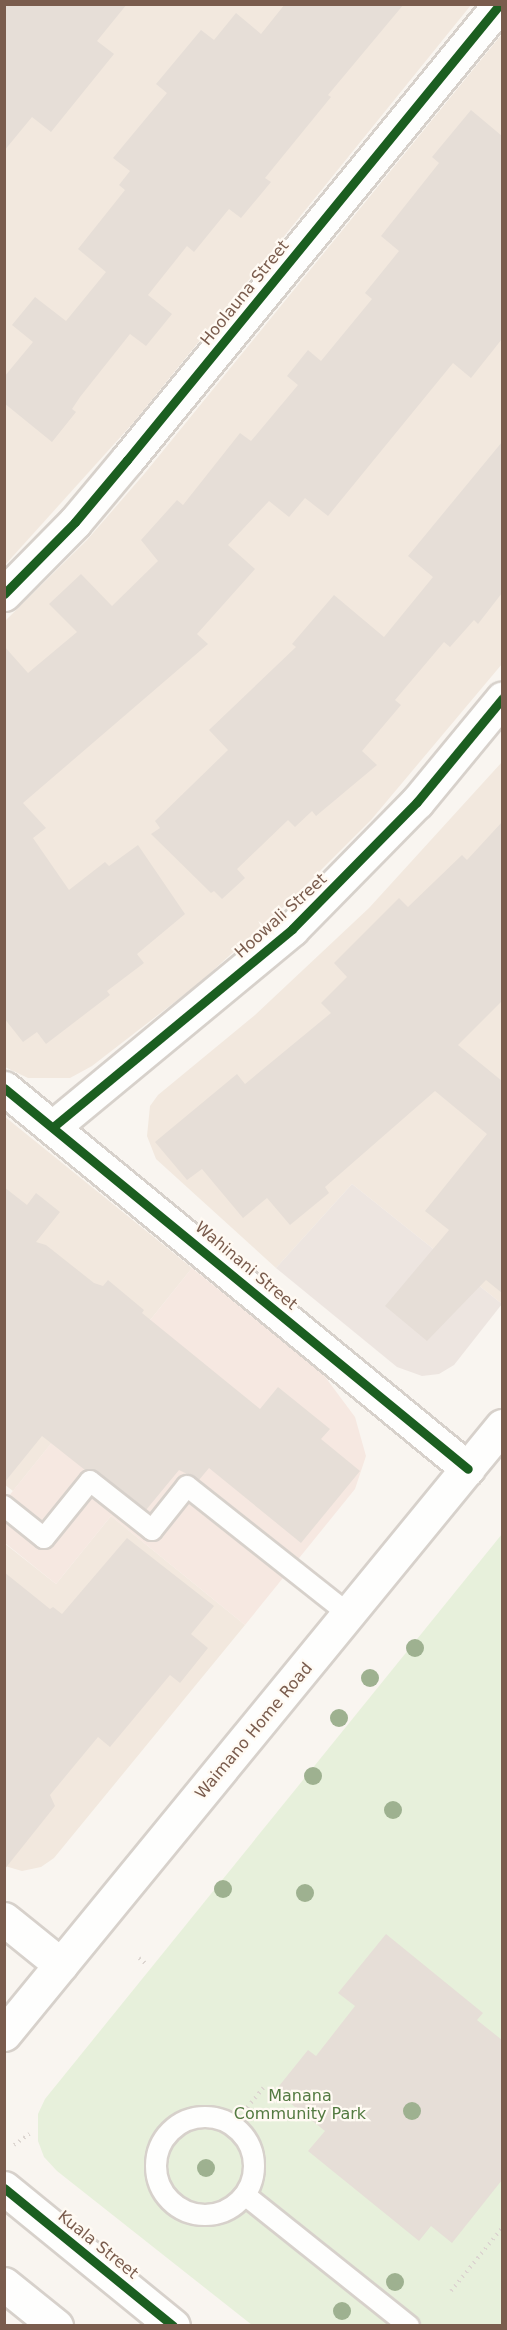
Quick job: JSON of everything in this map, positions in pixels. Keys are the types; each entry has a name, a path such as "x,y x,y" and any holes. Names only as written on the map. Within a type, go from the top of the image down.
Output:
{"street":[{"name":"Hoolauna Street","path":"4,594 75,522 128,460 500,4"},
{"name":"Hoowali Street","path":"53,1127 292,929 417,802 502,699"},
{"name":"Wahinani Street","path":"4,1088 468,1468"},
{"name":"Waimano Home Road","path":"4,2034 350,1615 502,1426"},
{"path":"4,1919 61,1965"},
{"name":"Kuala Street","path":"4,2188 173,2325"},
{"path":"4,2284 56,2325"}],"lane":[{"path":"4,1506 44,1538 90,1481 152,1530 187,1486 350,1615"},
{"path":"211,2117 232,2126 251,2146 255,2163 253,2180 245,2195 232,2207 199,2214 169,2199 156,2169 158,2152 178,2125 194,2118 211,2117"},
{"path":"245,2195 409,2325"}],"path":[{"path":"139,1958 145,1963"},
{"path":"232,2126 264,2087"},
{"path":"14,2145 29,2134"},
{"path":"451,2291 502,2228"}],"shaded area":[{"path":"5,5 471,5 134,422 5,565"},
{"path":"502,34 502,664 371,820 291,900 198,984 92,1066 70,1078 28,1078 5,1067 4,622 87,540 145,473"},
{"path":"502,762 502,1304 352,1184 276,1268 156,1159 147,1136 150,1106 158,1095 255,1015 369,908"},
{"path":"4,1116 192,1268 13,1491 4,1484"},
{"path":"352,1184 502,1304 454,1365 439,1374 422,1376 397,1367 276,1268"},
{"path":"192,1268 323,1374 355,1417 366,1456 355,1489 245,1625 111,1516 56,1584 5,1543 4,1502"},
{"path":"111,1516 245,1625 54,1858 41,1867 22,1871 5,1866 4,1543 56,1584"}],"green space":[{"name":"Manana Community Park","path":"502,1534 502,2325 252,2325 57,2171 44,2157 38,2141 38,2114 45,2099"}],"building":[{"path":"4,4 127,4 97,41 114,54 51,132 32,117 4,151"},
{"path":"285,4 404,4 328,95 331,97 265,178 271,182 241,218 229,209 194,252 187,246 148,295 172,314 146,346 130,334 80,397 72,409 76,412 52,442 4,403 4,377 33,342 12,325 35,297 66,321 106,272 78,249 125,190 119,185 130,171 113,158 167,93 156,84 201,30 214,40 236,13 261,34"},
{"path":"471,110 502,136 502,339 471,378 453,363 328,516 305,498 289,517 269,501 228,545 255,569 197,634 208,644 23,803 46,828 33,838 69,890 105,862 109,866 138,845 185,914 137,954 144,963 107,991 110,995 46,1044 37,1032 23,1042 4,1018 4,646 28,673 77,632 49,604 81,574 112,606 158,561 141,540 177,500 183,505 240,433 251,441 298,385 287,376 308,350 321,361 372,299 365,293 399,251 381,236 439,163 432,157"},
{"path":"502,442 502,593 478,624 474,620 450,647 444,642 395,700 401,705 362,751 377,765 316,816 312,811 295,827 288,820 237,869 245,878 222,899 214,891 211,893 151,834 160,828 155,821 228,750 209,730 296,647 292,644 334,595 384,637 433,577 408,556"},
{"path":"502,822 502,1001 458,1045 502,1081 502,1293 486,1280 427,1341 385,1306 449,1230 425,1211 487,1134 435,1091 325,1187 329,1193 290,1225 267,1198 243,1218 202,1169 187,1180 155,1142 237,1074 245,1084 331,1013 321,1003 347,977 334,963 399,898 408,907 462,855 467,860"},
{"path":"4,1187 27,1205 36,1193 60,1212 36,1242 46,1245 94,1283 103,1286 108,1280 144,1310 142,1313 260,1409 278,1387 330,1429 321,1439 360,1471 301,1543 209,1468 199,1480 179,1470 146,1510 97,1472 85,1470 42,1436 4,1483"},
{"path":"127,1538 214,1606 191,1634 208,1648 180,1683 170,1675 110,1747 98,1737 50,1795 55,1806 4,1870 4,1572 50,1609 53,1607 62,1614"},
{"path":"386,1934 483,2013 477,2020 502,2040 502,2180 452,2243 431,2226 419,2241 308,2151 325,2131 275,2091 308,2050 316,2056 355,2006 338,1993"}],"cycle path":[{"path":"4,594 75,522 500,4"},
{"path":"53,1127 292,929 417,802 502,699"},
{"path":"4,1088 468,1469"},
{"path":"4,2188 173,2326"}]}
